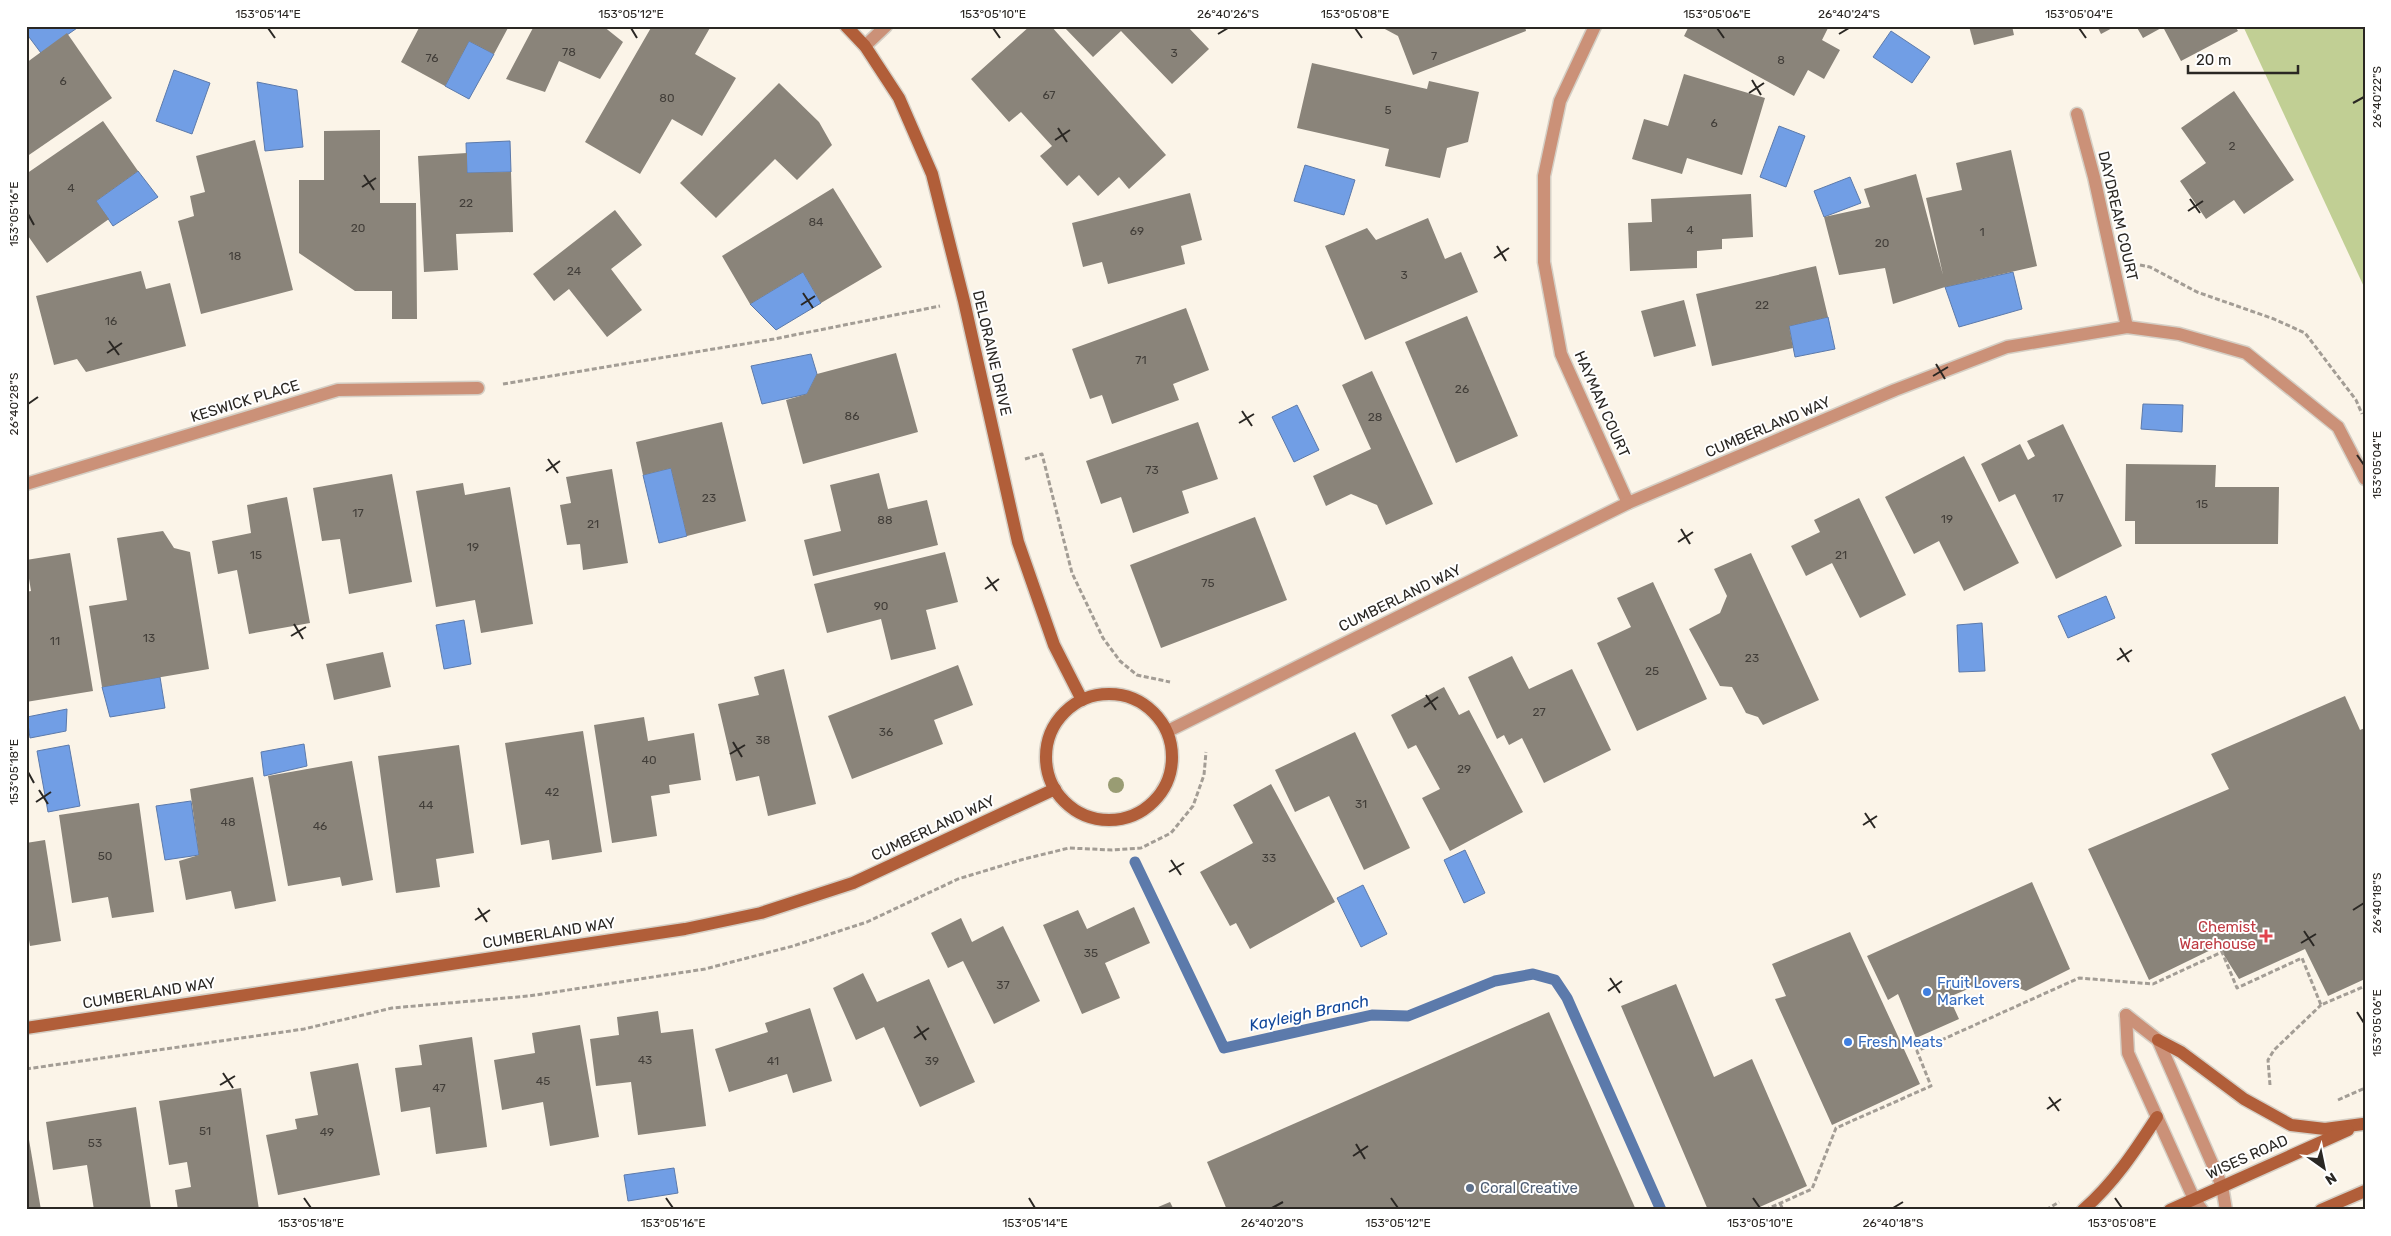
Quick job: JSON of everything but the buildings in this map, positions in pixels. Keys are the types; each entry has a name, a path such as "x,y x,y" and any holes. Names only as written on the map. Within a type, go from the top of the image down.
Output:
{"street":[{"name":"DELORAINE DRIVE","path":"846,26 865,46 899,98 932,174 964,301 1018,542 1054,645 1082,700"},
{"path":"865,46 886,26"},
{"name":"HAYMAN COURT","path":"1595,26 1560,101 1544,176 1544,262 1561,354 1628,503"},
{"name":"DAYDREAM COURT","path":"2077,114 2127,327"},
{"name":"CUMBERLAND WAY","path":"1168,732 1628,503 1895,390 2007,348 2127,327 2179,334 2246,353 2338,427 2365,479"},
{"name":"KESWICK PLACE","path":"26,484 338,390 478,388"},
{"path":"1102,694 1122,694 1141,702 1157,715 1168,732 1173,752 1171,773 1162,792 1147,808 1128,817 1107,820 1086,816 1068,805 1054,789 1047,770 1046,749 1052,729 1065,712 1082,700 1102,694"},
{"name":"CUMBERLAND WAY","path":"26,1028 685,929 761,913 853,883 1054,789"},
{"path":"2202,1210 2194,1199 2128,1053 2126,1015 2158,1040 2181,1052 2244,1099 2291,1125 2325,1129 2364,1123"},
{"path":"2158,1040 2222,1186 2226,1210"},
{"path":"2083,1210 2105,1191 2157,1117"},
{"name":"WISES ROAD","path":"2170,1210 2364,1123"},
{"path":"2321,1210 2365,1191"}],"path":[{"path":"2114,268 2132,264 2150,267 2197,292 2306,333 2356,400 2365,419"},
{"path":"478,388 774,339 964,301"},
{"path":"1000,465 1042,454 1072,572 1103,638 1120,661 1137,675 1170,682"},
{"path":"1765,1210 1812,1189 1836,1128 1931,1086 1917,1051 2079,978 2153,984 2222,952 2237,988 2302,958 2321,1005"},
{"path":"2272,1092 2268,1075 2268,1060 2274,1050 2321,1005 2365,986"},
{"path":"2334,1101 2365,1088"},
{"path":"1780,1203 1783,1210"}],"green space":[{"path":"2243,26 2365,26 2365,289"}],"water":[{"path":"29,26 80,26 41,53 26,33"},
{"path":"1891,31 1930,57 1912,83 1873,57"},
{"path":"469,41 494,54 469,99 445,86"},
{"path":"174,70 210,83 192,134 156,121"},
{"path":"257,82 297,90 303,147 265,151"},
{"path":"1779,126 1805,136 1786,187 1760,177"},
{"path":"510,141 511,172 467,173 466,143"},
{"path":"1305,165 1355,180 1344,215 1294,201"},
{"path":"138,171 158,197 113,226 96,201"},
{"path":"1850,177 1861,203 1824,217 1814,191"},
{"path":"803,272 821,303 776,330 750,304"},
{"path":"2013,272 2022,309 1959,327 1945,287"},
{"path":"1828,317 1835,349 1795,357 1789,326"},
{"path":"811,354 817,374 807,394 762,404 751,366"},
{"path":"2143,404 2183,405 2182,432 2141,429"},
{"path":"1297,405 1319,450 1294,462 1272,417"},
{"path":"671,468 687,536 659,543 643,475"},
{"path":"2106,596 2115,618 2068,638 2058,616"},
{"path":"464,620 471,664 444,669 436,625"},
{"path":"1982,623 1985,671 1959,672 1957,625"},
{"path":"160,677 165,708 110,717 102,687"},
{"path":"67,709 66,731 30,738 27,717"},
{"path":"304,744 307,766 264,776 261,752"},
{"path":"69,745 80,806 48,812 37,751"},
{"path":"191,801 199,855 165,860 156,806"},
{"path":"1465,850 1485,893 1464,903 1444,860"},
{"path":"1363,885 1387,934 1361,947 1337,898"},
{"path":"674,1168 678,1193 628,1201 624,1175"}],"waterway":[{"name":"Kayleigh Branch","path":"1135,862 1224,1048 1372,1015 1408,1016 1495,981 1533,974 1555,980 1567,998 1661,1210"}],"place":[{"name":"Chemist Warehouse","path":"2266,936"},
{"name":"Fruit Lovers Market","path":"1927,992"},
{"name":"Fresh Meats","path":"1848,1042"},
{"name":"Coral Creative","path":"1470,1188"}]}
